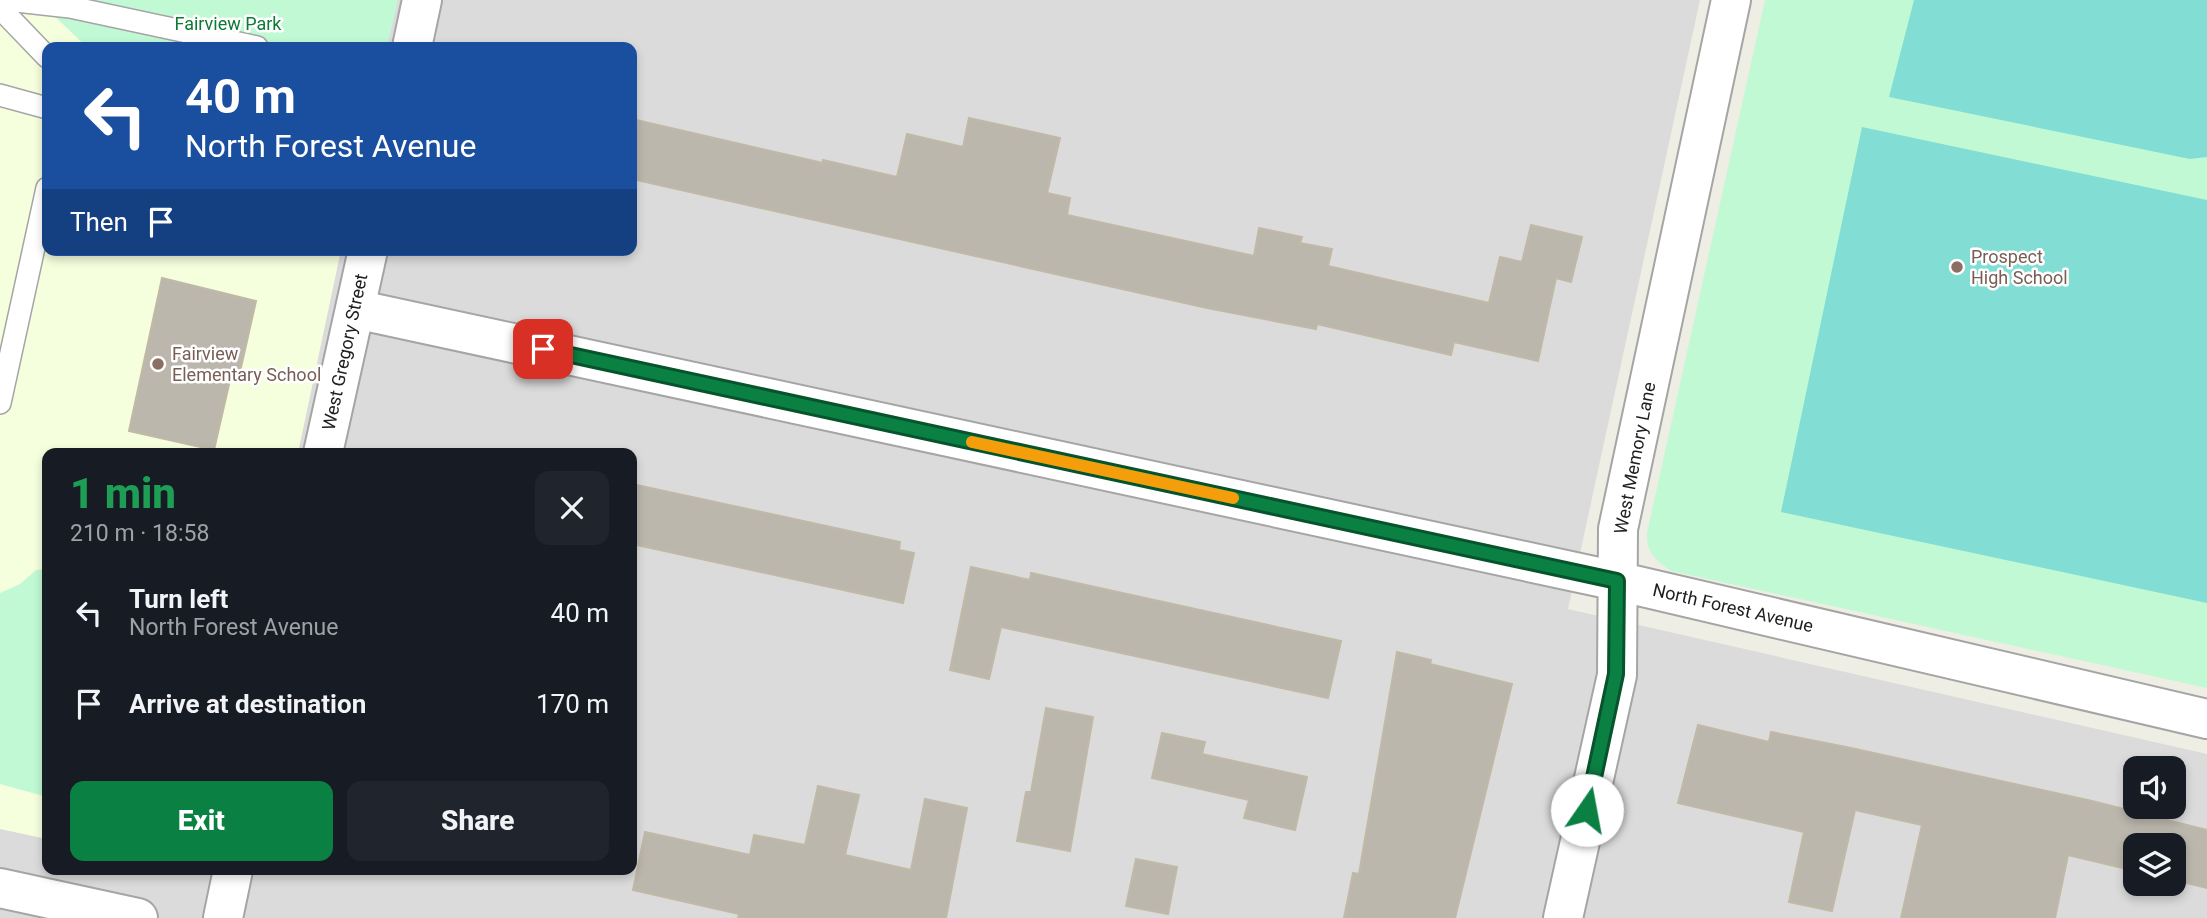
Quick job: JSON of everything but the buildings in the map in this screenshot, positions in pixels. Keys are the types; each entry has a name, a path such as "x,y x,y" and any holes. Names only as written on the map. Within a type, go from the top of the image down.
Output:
{"street":[{"path":"413,42 422,0"},
{"name":"West Memory Lane","path":"1563,918 1616,674 1618,529 1731,0"},
{"name":"West Gregory Street","path":"324,448 367,256"},
{"name":"North Forest Avenue","path":"355,309 1617,581 2207,719"},
{"path":"223,918 232,875"},
{"path":"0,888 138,918"}],"lane":[{"path":"7,0 70,7 234,42"},
{"path":"0,8 42,52"},
{"path":"0,96 42,107"},
{"path":"0,403 42,211"}],"shaded area":[{"path":"0,0 1700,0 1568,609 2207,754 2207,918 0,918"},
{"name":"Fairview Elementary School","path":"0,0 38,0 82,42 42,42 42,256 340,256 299,448 42,448 42,838 0,829"},
{"path":"1914,0 2207,0 2207,157 2190,159 1889,97"},
{"path":"1862,127 2207,200 2207,603 1781,512"}],"green space":[{"name":"Fairview Park","path":"38,0 398,0 388,42 82,42"},
{"name":"Prospect High School","path":"1765,0 2207,0 2207,688 1671,571 1653,555 1648,545 1647,533"},
{"path":"42,569 42,796 0,784 0,593 20,584 36,570"}],"slow traffic":[{"path":"972,442 1233,498"}],"place":[{"name":"Prospect High School","path":"1957,267"},
{"name":"Fairview Elementary School","path":"158,364"}],"route":[{"path":"543,349 1617,581 1616,674 1587,810"}]}
